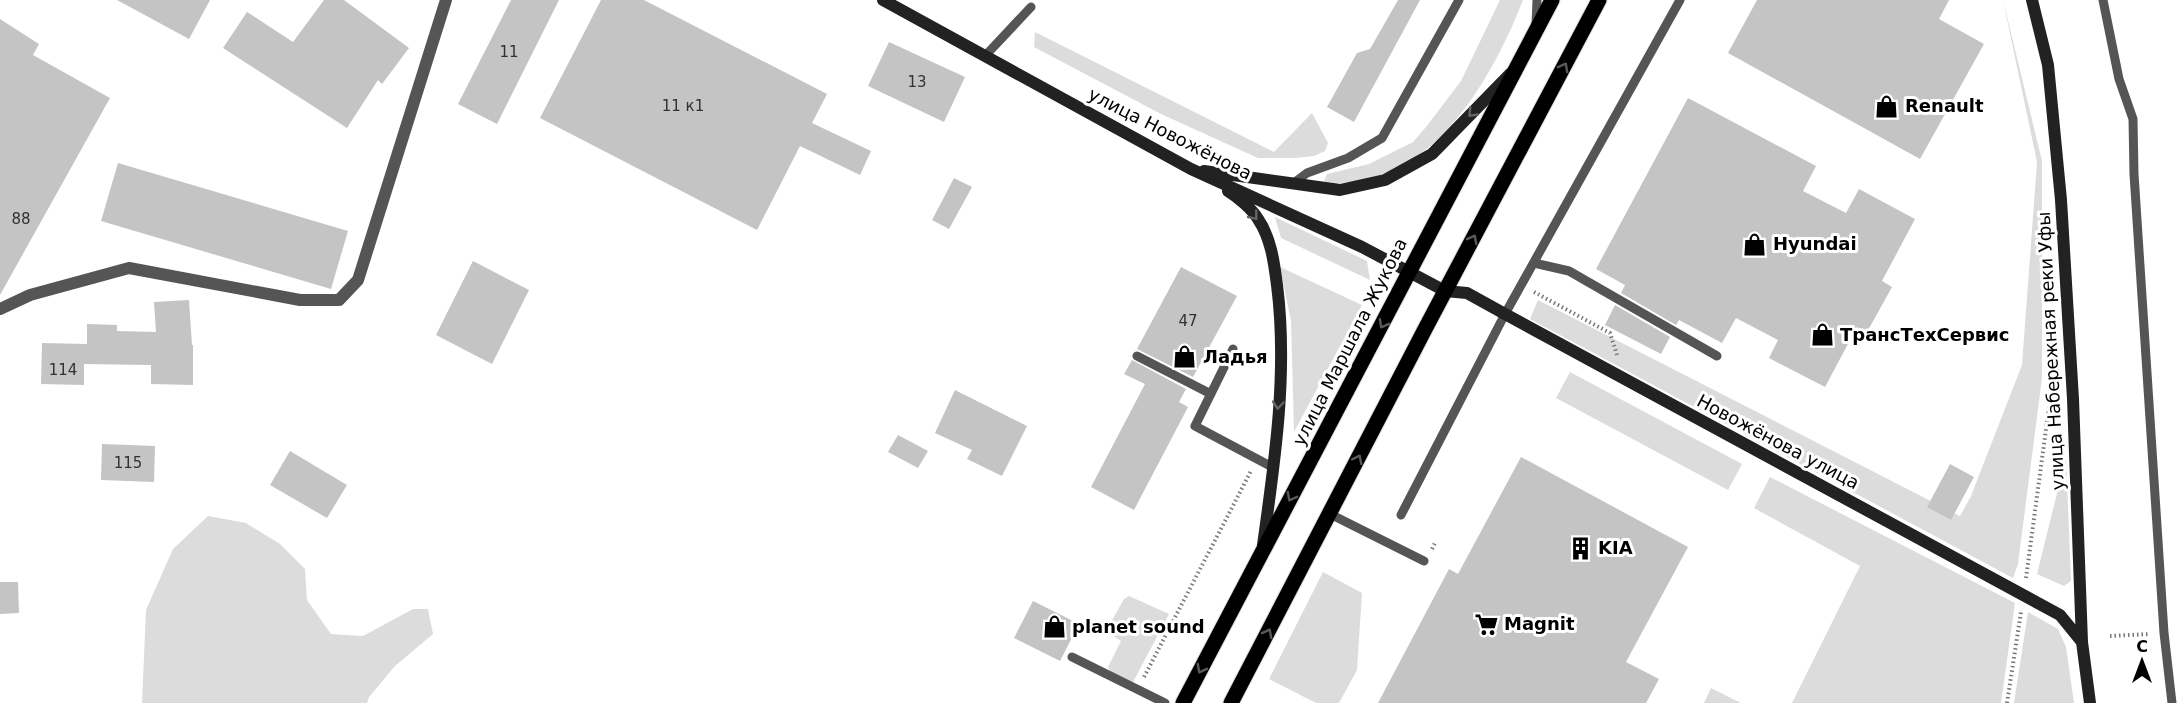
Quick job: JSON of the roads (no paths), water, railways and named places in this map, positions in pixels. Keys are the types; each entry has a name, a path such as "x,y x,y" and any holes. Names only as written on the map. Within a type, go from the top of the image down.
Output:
{"main road":[{"name":"улица Маршала Жукова","path":"1183,703 1552,0"},
{"path":"1232,703 1445,291 1599,0"}],"street":[{"path":"0,309 30,295 129,268 300,300 339,300 358,280 446,0"},
{"name":"улица Новожёнова","path":"883,0 1191,169 1362,247 1445,291"},
{"name":"улица Набережная реки Уфы","path":"2032,0 2048,65 2061,200 2073,399 2082,642 2090,703"},
{"path":"1191,169 1340,190 1385,180 1432,154 1513,71"},
{"path":"1191,169 1235,195 1258,219 1273,254 1281,315 1281,373 1274,468 1262,552"},
{"name":"Новожёнова улица","path":"1445,291 1467,293 2060,615 2082,642"}],"lane":[{"path":"1295,182 1307,173 1348,158 1382,138 1459,0"},
{"path":"1536,28 1537,0"},
{"path":"1401,515 1505,314 1680,0"},
{"path":"2103,0 2119,79 2133,119 2134,174 2163,633 2172,703"},
{"path":"985,56 1031,7"},
{"path":"1534,263 1569,271 1717,356"},
{"path":"1233,349 1195,426 1274,468"},
{"path":"1137,356 1211,394"},
{"path":"1330,514 1424,561"},
{"path":"1072,657 1165,703"}],"place":[{"name":"Renault","path":"1887,106"},
{"name":"Hyundai","path":"1755,244"},
{"name":"ТрансТехСервис","path":"1822,335"},
{"name":"Ладья","path":"1185,357"},
{"name":"KIA","path":"1580,548"},
{"name":"Magnit","path":"1486,624"},
{"name":"planet sound","path":"1054,627"}]}
